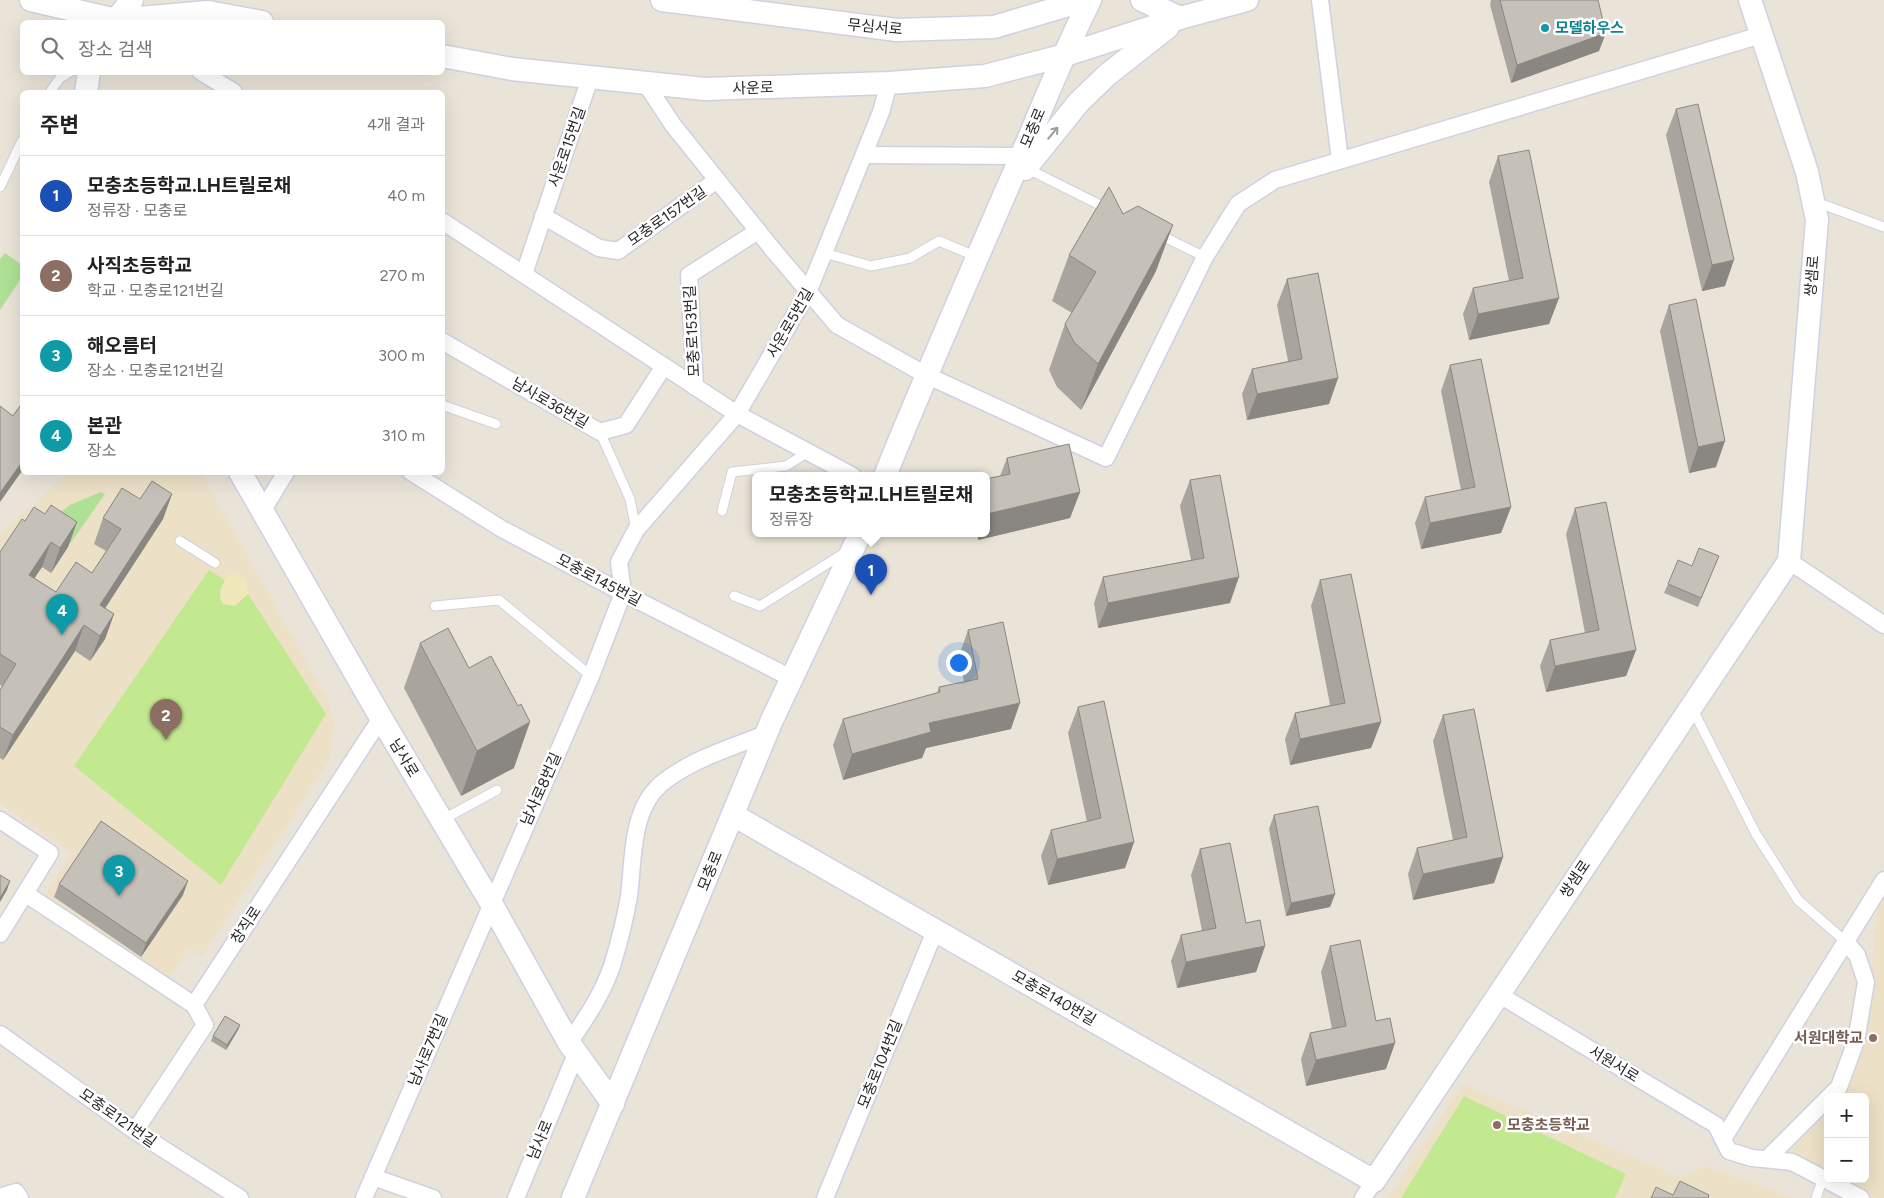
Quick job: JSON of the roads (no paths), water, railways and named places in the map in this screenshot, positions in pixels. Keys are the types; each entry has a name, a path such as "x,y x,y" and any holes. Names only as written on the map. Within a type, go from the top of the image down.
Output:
{"street":[{"path":"31,0 108,20"},
{"path":"117,20 132,0"},
{"name":"무심서로","path":"662,0 897,30 994,27 1085,0"},
{"name":"모충로","path":"1023,162 1062,56 1090,0"},
{"path":"1142,0 1180,18"},
{"path":"1062,56 1180,18 1247,0"},
{"path":"1320,0 1340,160"},
{"name":"쌍샘로","path":"1369,1189 1789,562 1817,220 1807,172 1750,0"},
{"path":"134,20 208,12 251,20"},
{"path":"887,472 926,375 1002,200 1023,162 1107,75 1180,18"},
{"path":"1205,257 1238,204 1275,180 1761,35"},
{"name":"사운로","path":"445,57 512,69 705,89 889,83 985,76 1062,56"},
{"path":"86,90 89,75"},
{"path":"206,75 231,90"},
{"name":"사운로15번길","path":"524,274 590,78"},
{"name":"사운로5번길","path":"623,593 619,562 636,530 737,414 810,290 881,112 889,83"},
{"name":"모충로157번길","path":"646,84 673,125 837,325 926,375 1106,458 1205,257"},
{"path":"864,154 1023,162"},
{"name":"모충로157번길","path":"543,216 599,248 618,252 717,180"},
{"path":"445,223 737,414 846,472"},
{"name":"모충로153번길","path":"695,387 688,275 758,231"},
{"name":"남사로36번길","path":"445,343 600,432 626,425 664,366"},
{"name":"남사로","path":"242,475 381,718 491,903 573,1048 614,1104"},
{"path":"263,510 284,475"},
{"name":"모충로145번길","path":"416,475 502,528 623,593 791,678"},
{"name":"모충로","path":"573,1198 614,1104 766,734 857,541"},
{"path":"1789,562 1884,625"},
{"name":"남사로8번길","path":"491,903 591,676 623,593"},
{"name":"창직로","path":"194,1005 381,718"},
{"name":"남사로","path":"516,1198 573,1048 611,968 623,928 629,898 636,833 643,810 651,796 666,780 712,755 766,734"},
{"name":"모충로140번길","path":"733,815 935,931 1369,1189"},
{"path":"0,820 50,854 0,934"},
{"path":"1723,1139 1884,880"},
{"path":"26,894 194,1005 205,1025 135,1131"},
{"name":"남사로7번길","path":"364,1198 491,903"},
{"name":"모충로104번길","path":"825,1198 935,931"},
{"path":"1833,1093 1839,1088 1856,1041 1866,982 1857,955 1845,941"},
{"name":"서원서로","path":"1498,994 1716,1125 1729,1151 1752,1158 1792,1162 1861,1198"},
{"name":"모충로121번길","path":"0,1034 135,1131 240,1198"},
{"path":"1767,1160 1824,1101"},
{"path":"373,1177 433,1198"},
{"path":"0,1197 18,1195"}],"lane":[{"path":"51,90 60,78 65,75"},
{"path":"0,187 20,145"},
{"path":"1023,162 1119,214"},
{"path":"1813,201 1884,227"},
{"path":"1153,232 1205,257"},
{"path":"824,254 870,266 910,258 939,241 977,257"},
{"path":"445,406 496,424"},
{"path":"600,432 630,499 636,530"},
{"path":"722,511 732,472 786,466 808,452"},
{"path":"180,541 216,563"},
{"name":"모충로","path":"734,596 760,606 857,541"},
{"path":"435,606 499,600 591,676"},
{"path":"1692,707 1756,834 1798,900 1845,941"},
{"path":"442,820 497,790"},
{"path":"1816,1198 1823,1178"}],"place":[{"name":"모델하우스","path":"1545,28"},
{"name":"모충초등학교.LH트릴로채","path":"871,595"},
{"name":"본관","path":"62,635"},
{"name":"사직초등학교","path":"166,740"},
{"name":"해오름터","path":"119,896"},
{"name":"서원대학교","path":"1873,1038"},
{"name":"모충초등학교","path":"1497,1125"}]}
